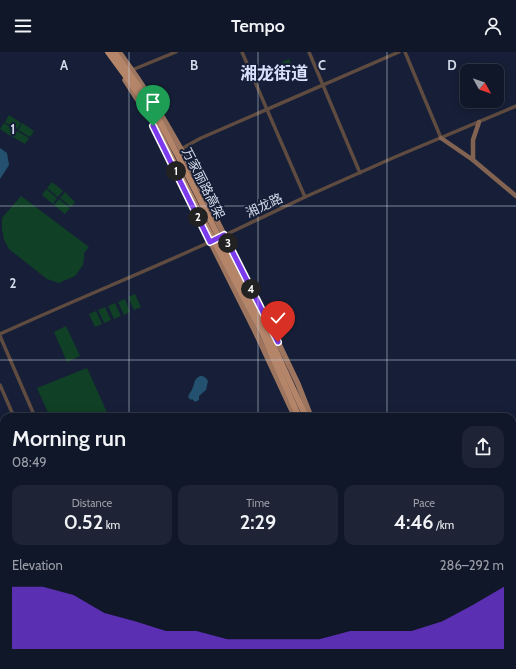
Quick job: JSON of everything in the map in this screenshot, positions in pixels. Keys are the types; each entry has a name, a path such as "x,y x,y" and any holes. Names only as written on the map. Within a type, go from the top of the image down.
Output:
{"highway":[{"name":"万家丽路高架","path":"108,52 138,93 262,332 295,413"},
{"name":"万家丽路高架","path":"114,52 141,90 163,128 269,337 304,413"}],"main road":[{"path":"104,52 142,106 256,331 295,413"},
{"path":"119,52 154,102 181,149 288,363 310,413"}],"street":[{"path":"132,70 176,52"},
{"path":"242,52 306,197"},
{"path":"309,52 360,173"},
{"path":"181,149 201,138 399,52"},
{"path":"405,52 441,138 472,160 516,196"},
{"name":"湘龙路","path":"0,335 30,320 177,257 395,157 516,106"},
{"path":"472,160 473,140 479,122"},
{"path":"0,335 33,413"},
{"path":"0,385 2,394 12,413"}],"green space":[{"path":"289,59 295,72 288,75 282,62"},
{"path":"9,115 21,123 17,129 5,122"},
{"path":"4,123 16,130 12,137 0,129"},
{"path":"22,123 34,131 30,137 18,130"},
{"path":"17,131 29,138 25,144 13,137"},
{"path":"52,182 63,191 58,197 47,188"},
{"path":"46,189 57,198 53,204 42,195"},
{"path":"65,192 75,202 71,207 60,198"},
{"path":"21,196 89,247 84,253 83,265 75,276 59,283 47,279 9,249 4,240 2,218"},
{"path":"59,199 70,208 65,214 54,205"},
{"path":"135,294 141,307 134,310 128,297"},
{"path":"125,299 130,312 124,315 118,302"},
{"path":"115,303 121,316 114,319 108,306"},
{"path":"105,307 111,320 104,323 98,310"},
{"path":"96,311 102,324 95,327 89,314"},
{"path":"66,326 80,356 67,362 54,332"},
{"path":"87,368 107,413 48,413 37,388"}],"water":[{"path":"0,148 7,153 9,165 0,179"},
{"path":"200,376 206,378 208,381 206,390 199,396 199,400 195,402 188,397 196,379"}],"district":[{"name":"湘龙街道","path":"274,73"}],"route":[{"path":"153,126 210,242 224,235 278,342"}]}
